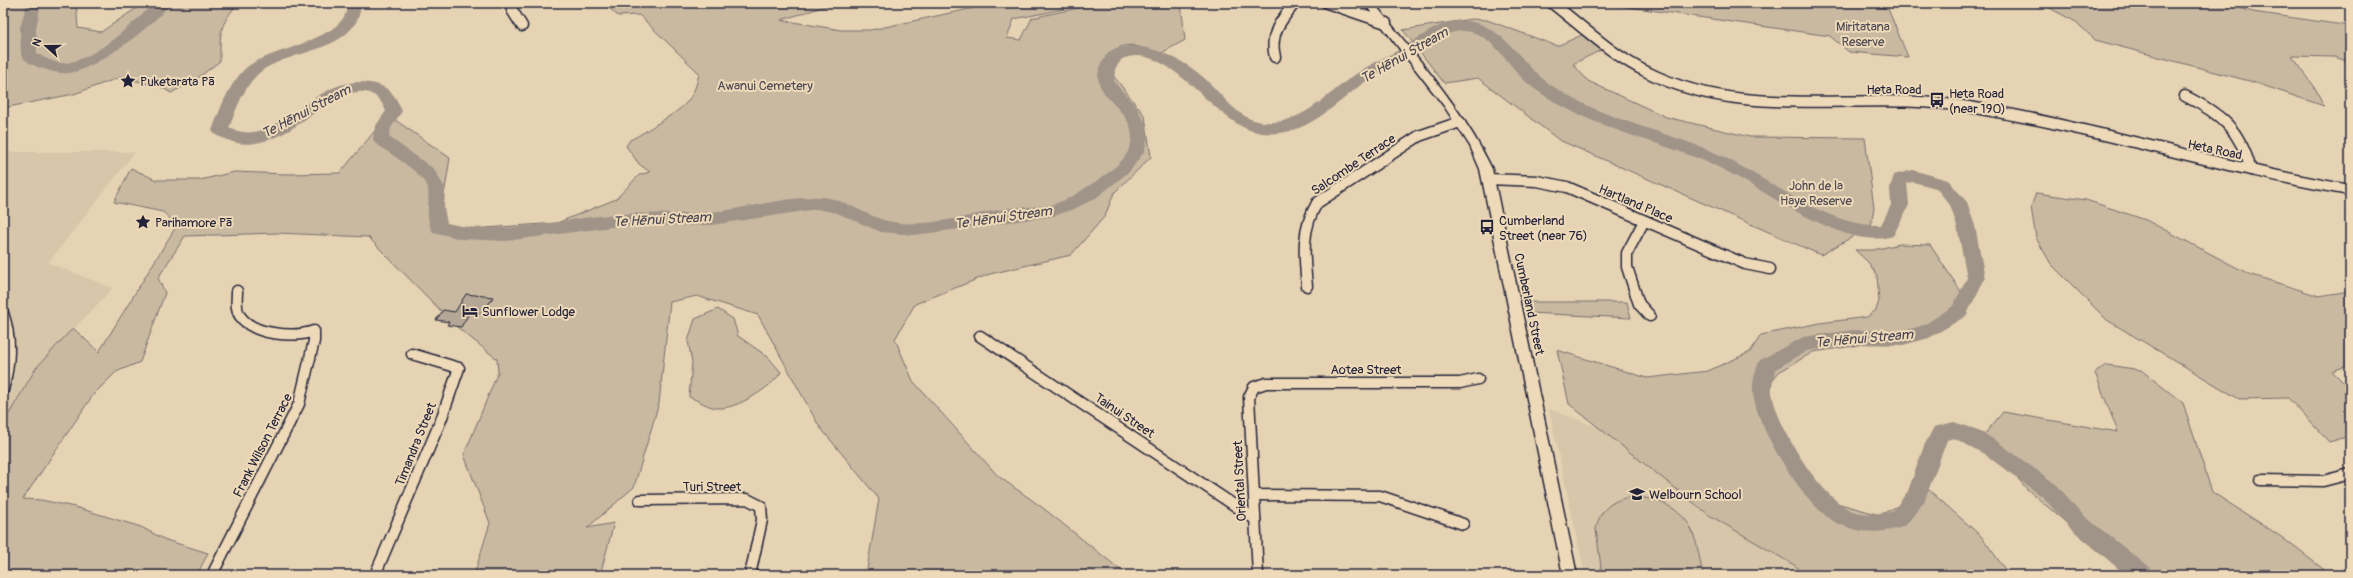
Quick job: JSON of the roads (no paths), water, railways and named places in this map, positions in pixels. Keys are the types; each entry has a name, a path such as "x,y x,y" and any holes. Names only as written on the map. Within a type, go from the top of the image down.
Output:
{"main road":[{"name":"Cumberland Street","path":"1369,3 1398,37 1418,64 1460,122 1482,159 1488,179 1570,575"}],"street":[{"path":"513,3 512,10 522,26"},
{"path":"1275,57 1271,42 1274,34 1294,3"},
{"path":"1327,3 1386,23"},
{"path":"1342,8 1358,3"},
{"name":"Heta Road","path":"1552,3 1631,64 1661,79 1707,92 1749,98 1820,104 1915,101 1949,104 2041,122 2132,144 2350,190"},
{"path":"2184,96 2213,111 2238,134 2244,145 2251,170"},
{"name":"Salcombe Terrace","path":"1306,286 1302,242 1309,214 1317,203 1419,136 1460,122"},
{"name":"Hartland Place","path":"1488,179 1526,180 1555,184 1745,264 1770,269"},
{"path":"1644,221 1627,253 1627,267 1638,304 1650,316"},
{"name":"Frank Wilson Terrace","path":"212,575 299,404 305,389 307,366 315,344 314,332 296,335 278,334 262,330 241,319 237,310 237,290"},
{"path":"3,313 8,326 11,348 8,372 3,390"},
{"name":"Tainui Street","path":"980,336 1255,519"},
{"name":"Timandra Street","path":"375,575 440,420 459,368 412,354"},
{"name":"Aotea Street","path":"1254,387 1266,383 1460,383 1478,379"},
{"name":"Oriental Street","path":"1254,387 1249,397 1258,575"},
{"path":"2260,480 2323,481 2350,474"},
{"path":"1254,495 1380,496 1463,524"},
{"name":"Turi Street","path":"640,500 747,499 761,506 762,520 750,575"}],"waterway":[{"name":"Te Hēnui Stream","path":"34,3 28,28 29,55 39,62 57,68 75,67 96,57 121,39 163,3"},
{"name":"Te Hēnui Stream","path":"353,3 353,10 344,27 334,35 321,42 264,62 253,70 237,90 220,131 240,139 261,136 281,127 339,91 357,86 375,89 386,95 394,111 383,127 381,139 428,173 437,188 435,208 439,227 461,233 483,235 506,235 619,220 679,220 712,218 813,203 827,204 843,208 881,226 902,229 938,227 1015,214 1054,210 1075,202 1090,193 1124,167 1136,152 1140,137 1139,129 1129,109 1108,88 1106,82 1106,73 1111,61 1117,55 1125,51 1135,51 1158,56 1179,67 1195,78 1226,109 1243,122 1264,128 1281,127 1296,124 1309,118 1368,73 1401,56 1431,36 1452,27 1472,27 1484,31 1494,39 1531,77 1561,99 1606,120 1677,144 1723,163 1804,209 1826,220 1848,228 1868,232 1887,231 1900,205 1898,188 1900,179 1913,176 1942,184 1958,202 1966,226 1976,278 1960,311 1929,331 1903,338 1853,337 1803,344 1767,365 1763,384 1763,395 1774,426 1794,464 1819,497 1832,510 1844,517 1851,520 1865,522 1898,520 1917,496 1934,446 1941,433 1954,430 1971,436 1991,448 2050,491 2076,521 2142,575"}],"place":[{"name":"Puketarata Pā","path":"128,81"},
{"name":"Heta Road (near 190)","path":"1937,100"},
{"name":"Parihamore Pā","path":"143,222"},
{"name":"Cumberland Street (near 76)","path":"1487,227"},
{"name":"Sunflower Lodge","path":"470,311"},
{"name":"Welbourn School","path":"1637,494"}],"park label":[{"name":"Miritatana Reserve","path":"1863,34"},
{"name":"Awanui Cemetery","path":"765,85"},
{"name":"John de la Haye Reserve","path":"1816,192"}]}
